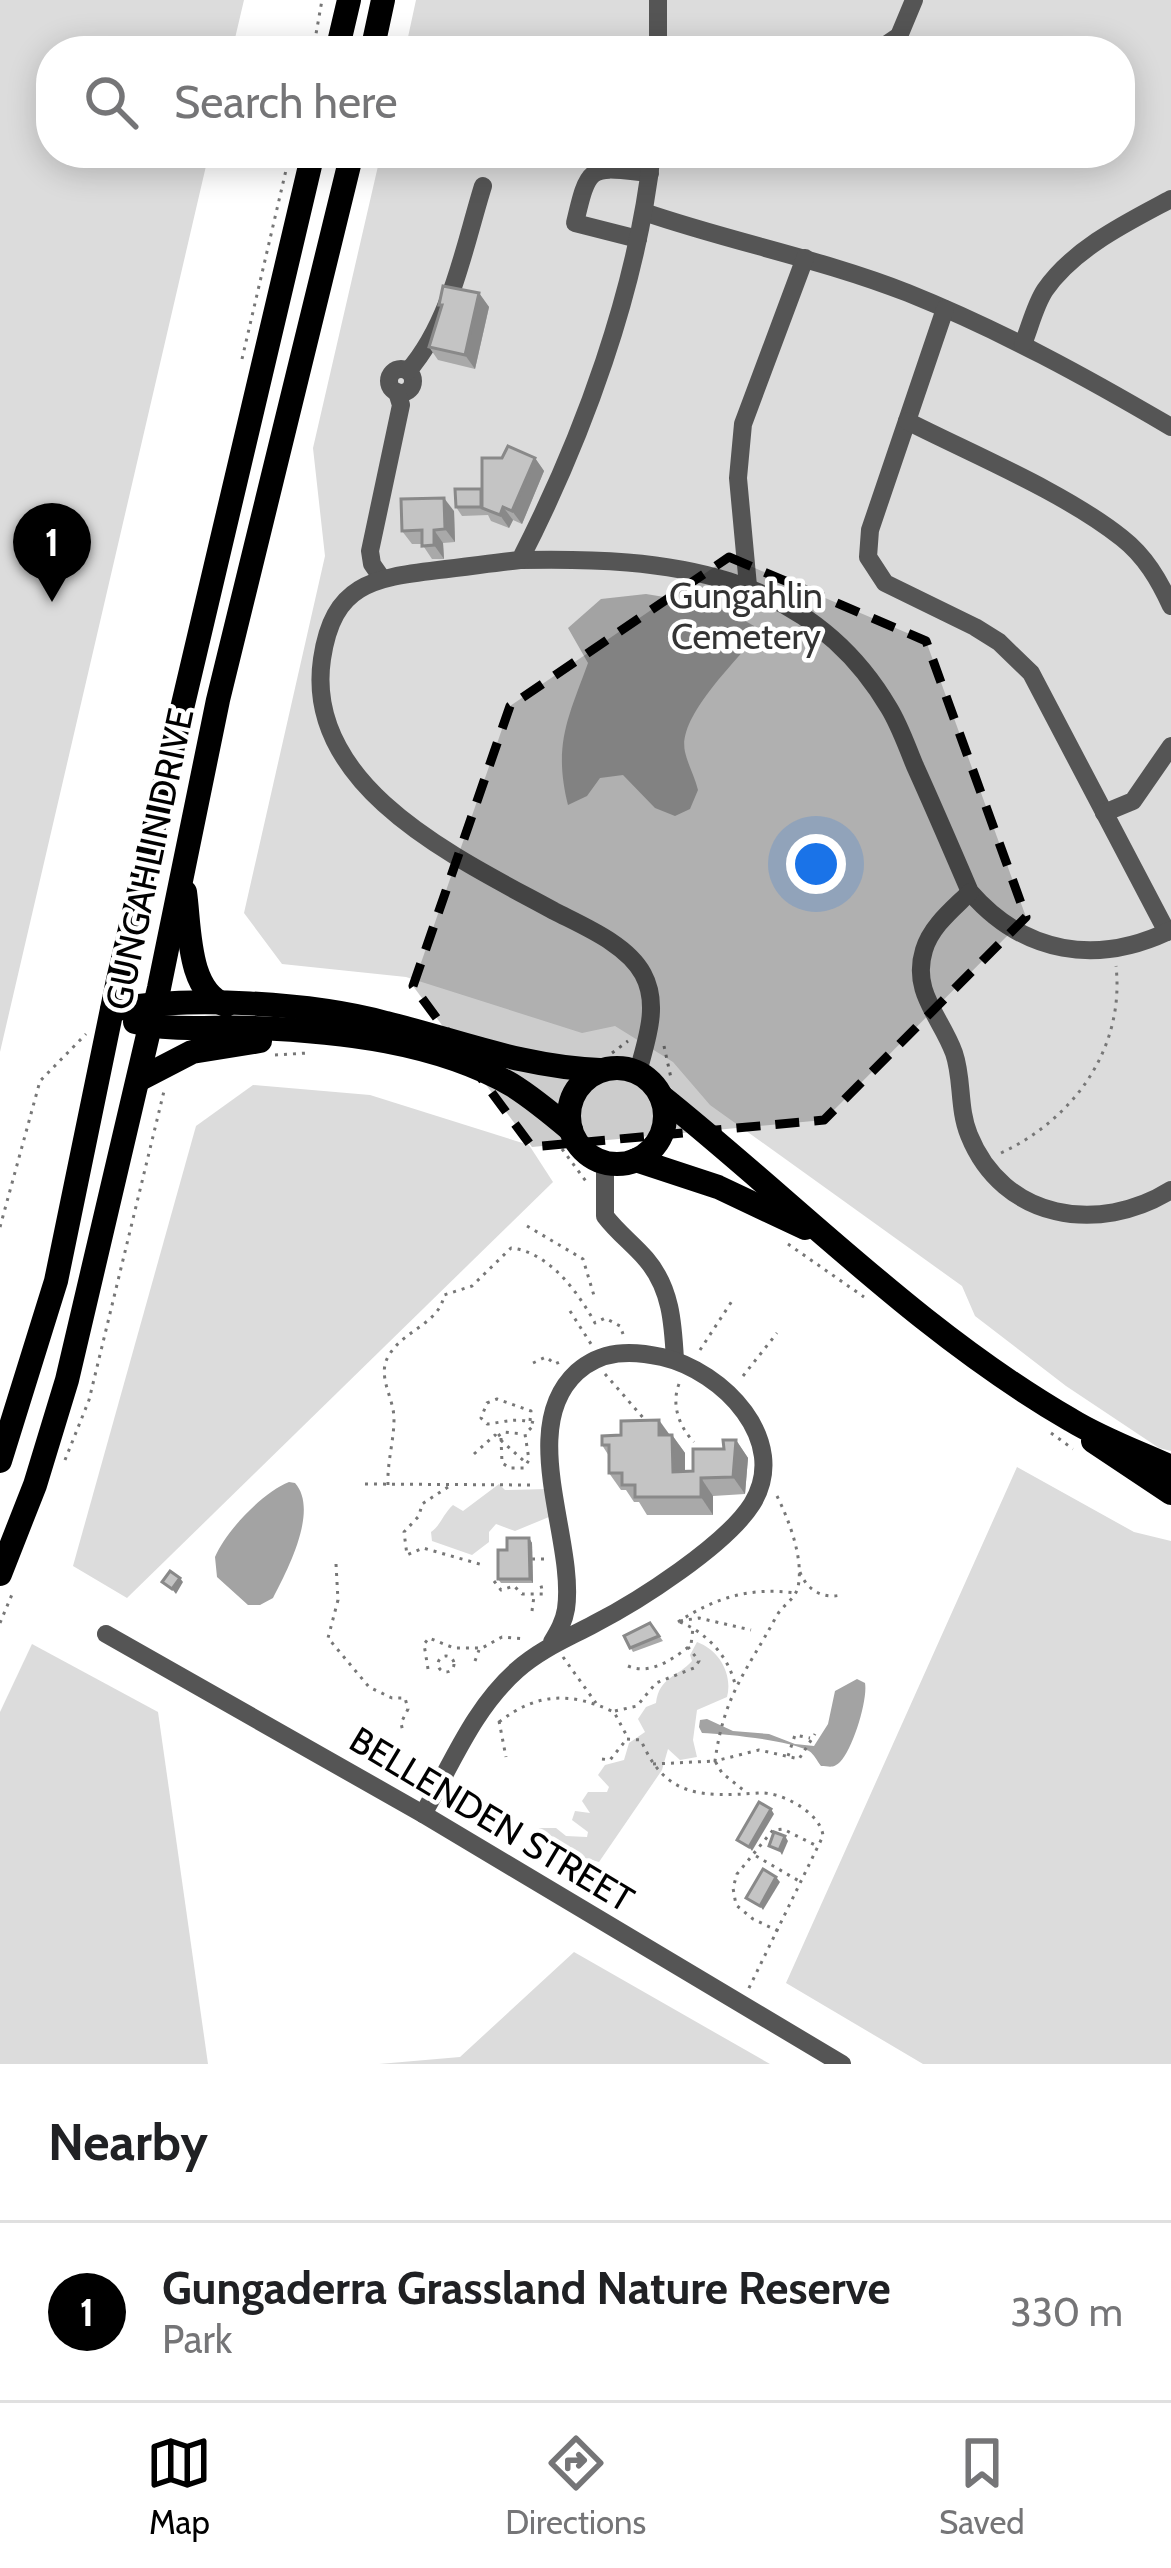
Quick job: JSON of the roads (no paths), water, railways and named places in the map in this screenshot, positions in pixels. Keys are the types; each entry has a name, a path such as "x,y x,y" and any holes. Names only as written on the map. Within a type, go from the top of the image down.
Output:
{"main road":[{"path":"341,36 349,0"},
{"path":"375,36 383,0"},
{"name":"GUNGAHLIN DRIVE","path":"0,1461 56,1281 112,1011 309,168"},
{"name":"GUNGAHLIN DRIVE","path":"0,1574 35,1485 67,1380 153,1015 218,700 348,168"},
{"path":"182,872 198,975 211,998 230,1005"},
{"path":"153,1015 230,1005 284,1007 365,1018 504,1058 638,1072 829,1240 999,1374 1074,1423 1121,1463 1171,1493"},
{"path":"112,1011 346,1037 457,1061 495,1076 540,1104 561,1134 605,1162 636,1160 718,1187 829,1240"},
{"path":"138,1080 170,1060 212,1047 293,1037 346,1037"},
{"path":"561,1134 580,1084 600,1070"},
{"path":"636,1160 662,1133 661,1096"},
{"path":"1074,1423 1171,1467"}],"street":[{"path":"658,0 658,36"},
{"path":"899,36 914,0"},
{"path":"622,168 593,173 584,181 575,223 638,239"},
{"path":"520,560 576,439 638,239 650,168"},
{"path":"381,577 370,551 401,404 389,385 390,375 398,368 408,371 430,341 483,186"},
{"path":"1023,344 1044,291 1071,263 1120,227 1171,199"},
{"path":"644,212 806,258 944,309 1023,344 1171,427"},
{"path":"748,586 738,478 743,424 806,258"},
{"path":"638,1072 651,1007 643,973 632,960 593,932 416,829 361,782 333,742 320,688 331,620 345,601 381,577 520,560 571,559 675,568 734,579 817,623 857,660 891,710 970,892 991,916 1028,939 1074,950 1114,949 1169,931 1030,673 975,627 903,592 875,572 868,556 870,530 944,309"},
{"path":"907,421 1036,487 1122,538 1156,574 1171,606"},
{"path":"1104,813 1133,801 1171,746"},
{"path":"970,892 934,929 924,947 921,981 924,999 956,1059 962,1116 983,1161 1015,1192 1068,1215 1112,1216 1153,1202 1171,1190"},
{"path":"605,1162 605,1216 646,1258 664,1288 675,1360"},
{"path":"423,1814 456,1749 502,1684 548,1646 628,1606 742,1518 751,1490 765,1475 760,1436 747,1414 724,1392 675,1360 620,1353 596,1358 560,1397 554,1417 552,1475 567,1604 548,1646"},
{"path":"742,1458 745,1447 760,1436"},
{"name":"BELLENDEN STREET","path":"106,1634 423,1814 842,2064"}],"place":[{"name":"Gungaderra Grassland Nature Reserve","path":"52,602"}],"park label":[{"name":"Gungahlin Cemetery","path":"746,616"}]}
